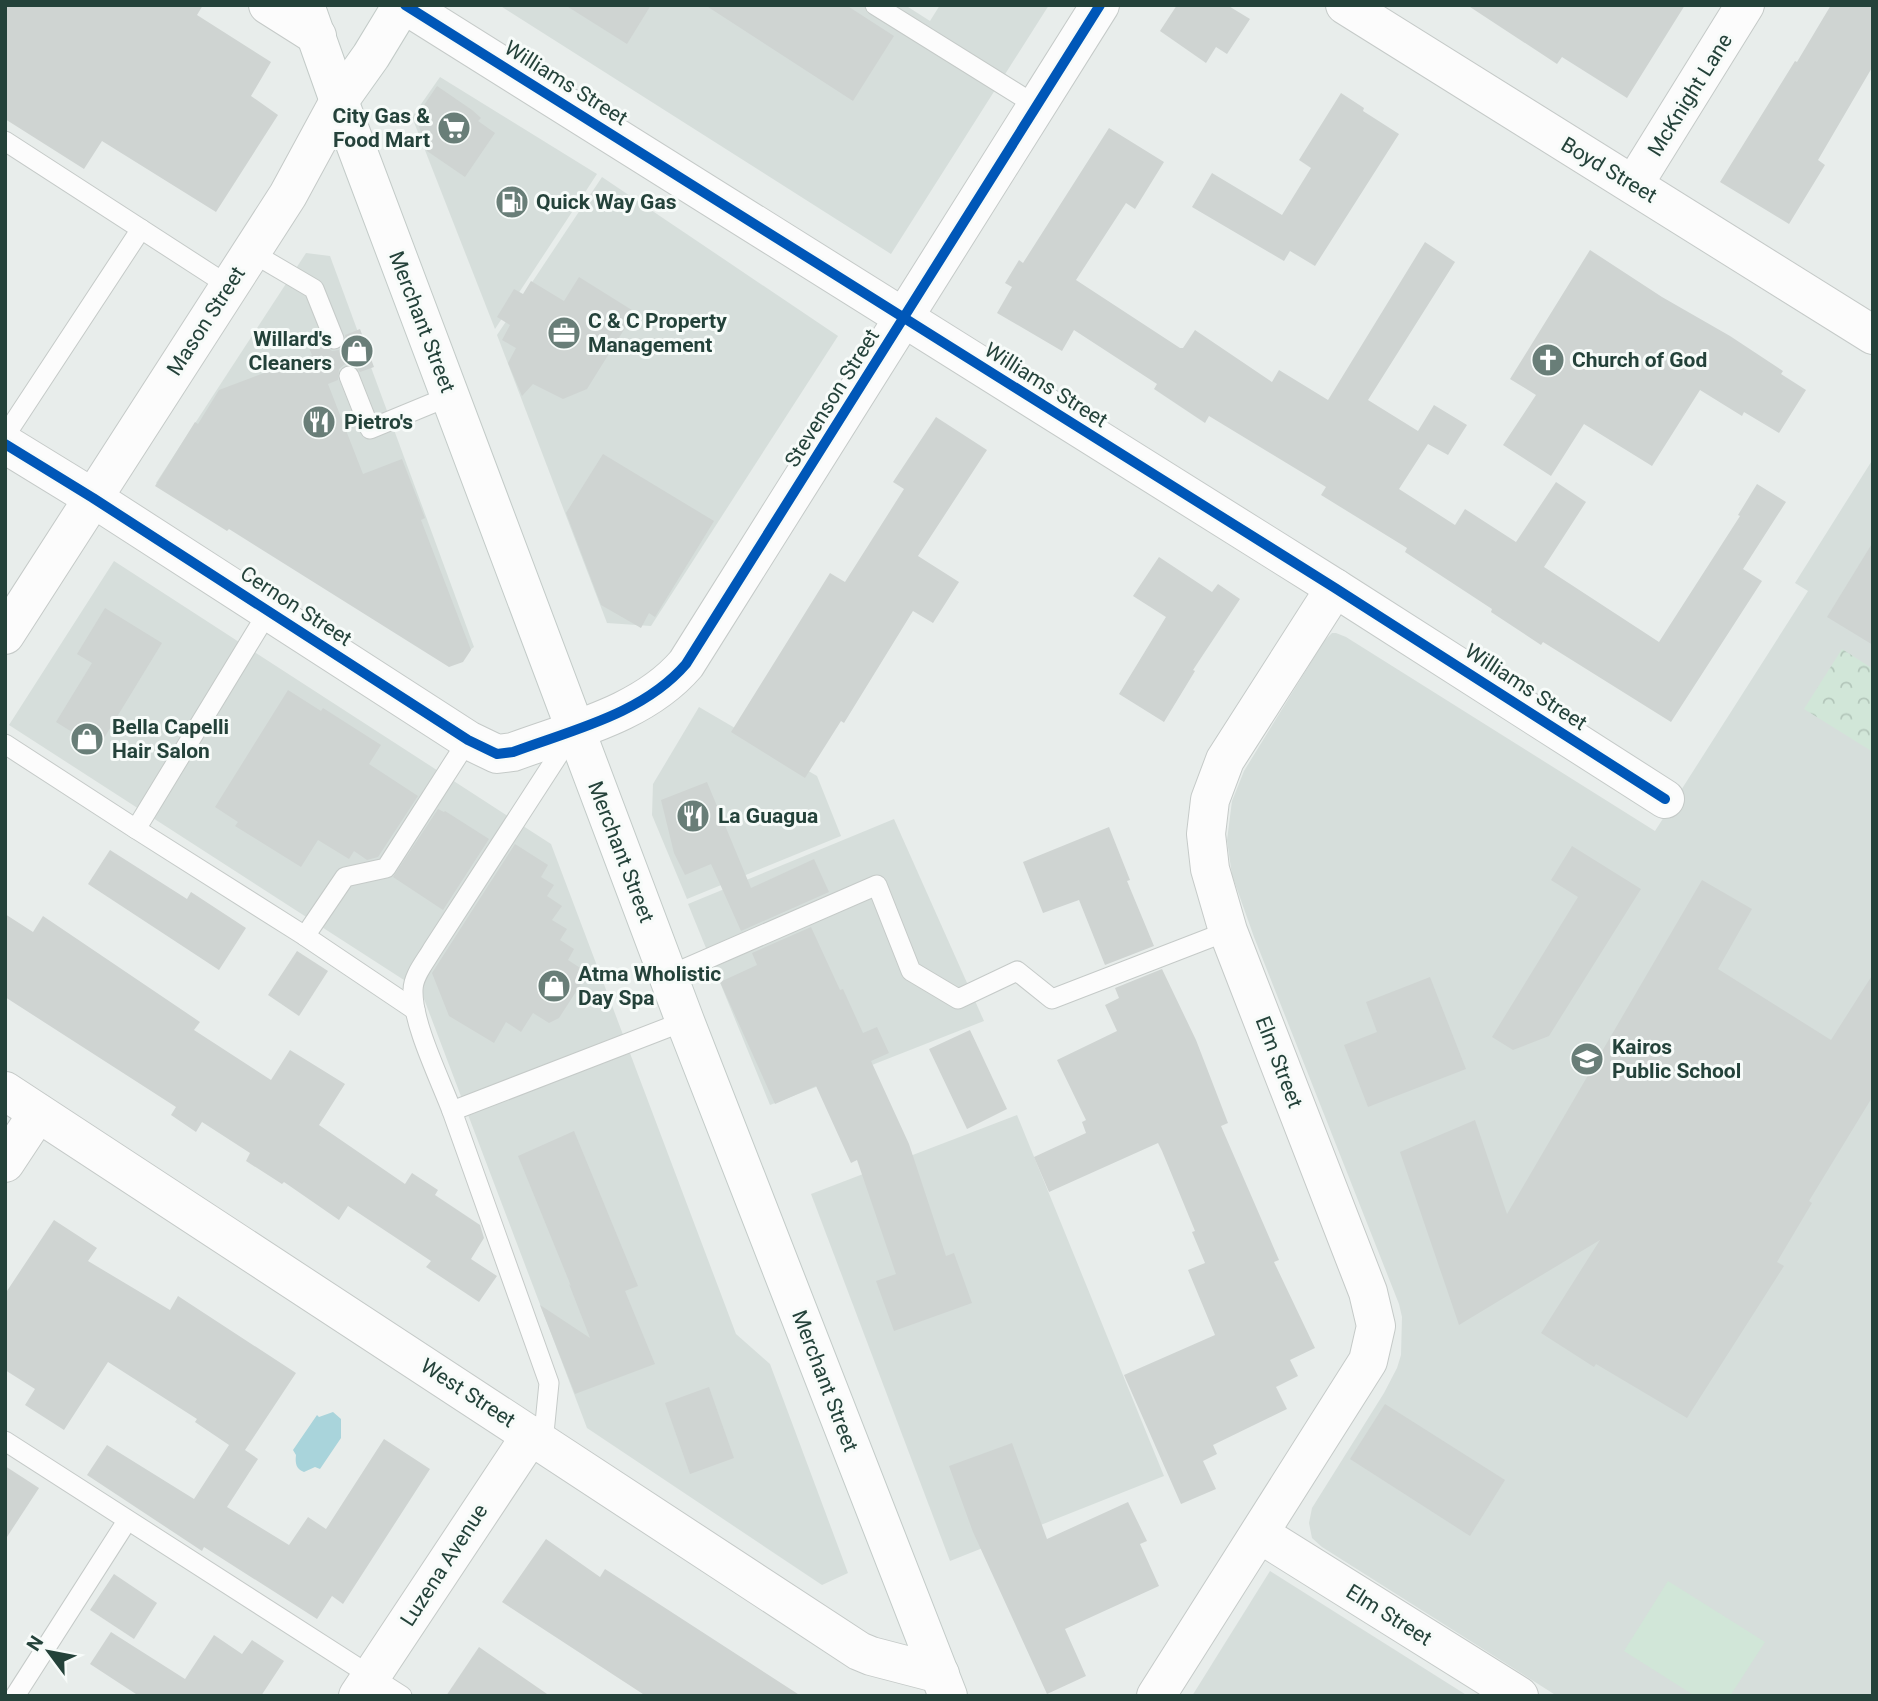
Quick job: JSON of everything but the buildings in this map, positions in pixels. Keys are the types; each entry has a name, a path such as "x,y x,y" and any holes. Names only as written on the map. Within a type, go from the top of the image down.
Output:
{"street":[{"path":"268,5 311,21"},
{"name":"Mason Street","path":"5,635 288,195 339,101 404,5"},
{"name":"Williams Street","path":"404,5 1335,588 1665,799"},
{"name":"Stevenson Street","path":"575,729 646,699 663,688 686,664 1100,5"},
{"name":"Boyd Street","path":"1345,5 1873,335"},
{"name":"McKnight Lane","path":"1634,184 1745,5"},
{"name":"Merchant Street","path":"311,21 685,1021 944,1685"},
{"name":"Cernon Street","path":"5,444 468,740 497,754 513,752 575,729"},
{"name":"Elm Street","path":"1156,1696 1368,1361 1376,1326 1368,1292 1228,931 1210,869 1206,834 1210,800 1225,760 1335,588"},
{"name":"West Street","path":"5,1091 859,1651 944,1685"},
{"path":"5,1163 38,1113"},
{"name":"Luzena Avenue","path":"377,1689 537,1439"},
{"name":"Elm Street","path":"1259,1534 1519,1696"}],"lane":[{"path":"875,5 1037,106"},
{"path":"5,141 229,286"},
{"path":"5,436 141,229"},
{"path":"251,252 314,289 334,339"},
{"path":"349,376 370,429 450,396"},
{"path":"136,829 268,612"},
{"path":"537,1439 548,1383 415,1010 412,987 419,971 575,729"},
{"path":"306,936 345,877 386,869 468,740"},
{"path":"5,744 306,936 415,1010"},
{"path":"668,976 877,885 911,971 958,999 1017,971 1052,999 1228,931"},
{"path":"452,1111 685,1021"},
{"path":"5,1441 377,1689"},
{"path":"15,1696 127,1521"}],"shaded area":[{"path":"499,5 905,5 930,21 940,5 1049,5 891,254"},
{"path":"440,77 597,174 495,329 412,117"},
{"path":"602,177 838,336 651,626 607,623 497,335"},
{"path":"306,253 330,256 474,647 453,663 156,483"},
{"name":"Kairos Public School","path":"1873,459 1873,1696 1557,1696 1322,1547 1312,1538 1309,1523 1312,1508 1397,1368 1401,1355 1402,1317 1232,875 1227,840 1232,801 1244,771 1324,641 1332,633 1336,633 1655,831 1808,591 1795,583"},
{"path":"114,561 551,844 736,1334 770,1364 848,1573 822,1585 587,1428 421,991 9,725"},
{"path":"699,707 817,776 841,836 687,899 652,815 653,784"},
{"path":"894,819 984,1021 770,1105 688,904"},
{"path":"1017,1115 1164,1476 950,1561 811,1194"},
{"path":"1270,1571 1468,1696 1192,1696"}],"green space":[{"path":"1842,649 1873,669 1873,752 1804,709"},
{"path":"1668,1581 1765,1642 1730,1696 1695,1696 1624,1651"}],"water":[{"path":"333,1412 341,1419 341,1438 320,1469 315,1467 301,1471 293,1450 317,1415 319,1417"}],"cycle path":[{"path":"405,5 1335,588 1665,799"},
{"path":"5,444 468,740 497,754 513,752 606,719 649,696 686,664 1100,5"}],"place":[{"name":"City Gas & Food Mart","path":"454,128"},
{"name":"Quick Way Gas","path":"512,202"},
{"name":"C & C Property Management","path":"564,333"},
{"name":"Willard's Cleaners","path":"357,351"},
{"name":"Church of God","path":"1548,360"},
{"name":"Pietro's","path":"319,422"},
{"name":"Bella Capelli Hair Salon","path":"87,739"},
{"name":"La Guagua","path":"693,816"},
{"name":"Atma Wholistic Day Spa","path":"554,986"},
{"name":"Kairos Public School","path":"1587,1059"}]}
